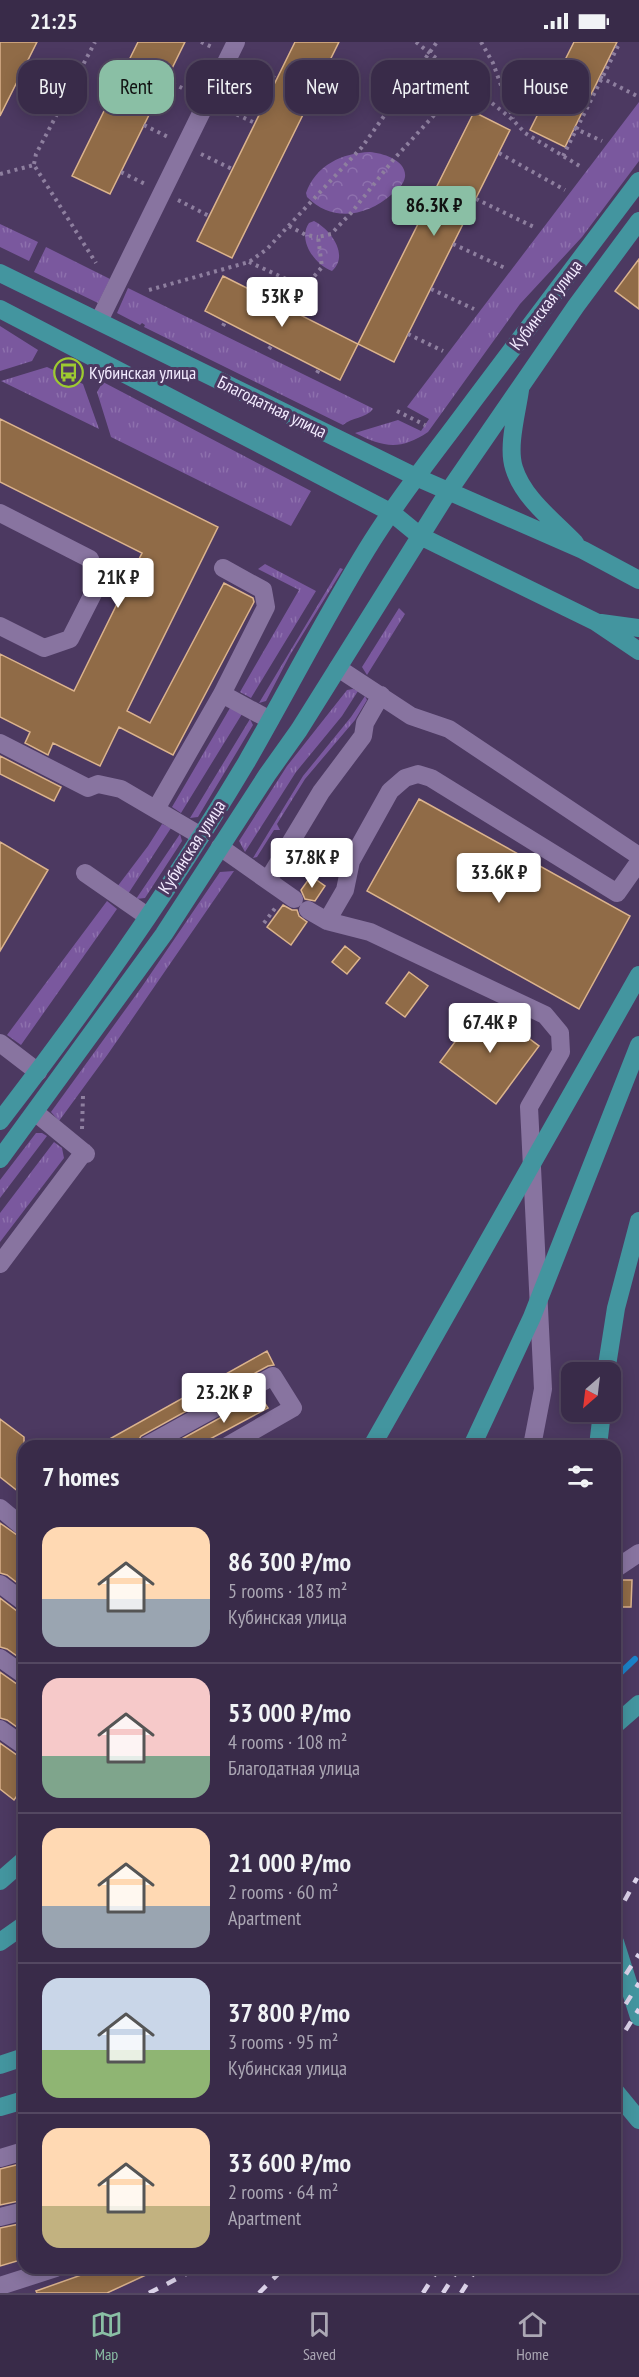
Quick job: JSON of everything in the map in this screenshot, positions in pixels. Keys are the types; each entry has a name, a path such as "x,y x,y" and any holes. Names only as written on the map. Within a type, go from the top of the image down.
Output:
{"main road":[{"name":"Кубинская улица","path":"0,1121 38,1072 201,836 364,554 416,477 639,181"},
{"name":"Кубинская улица","path":"0,1159 36,1113 164,934 338,668 448,492 639,221"},
{"name":"Благодатная улица","path":"0,273 416,477 635,575"},
{"name":"Благодатная улица","path":"0,309 392,513 420,536 596,622"},
{"path":"521,386 512,448 513,467 521,484 533,500 583,550"},
{"path":"596,622 639,628"},
{"path":"596,622 639,651"},
{"path":"375,1440 639,975"},
{"path":"475,1440 532,1317 639,1045"},
{"path":"607,1362 616,1308 639,1221"},
{"path":"599,1440 601,1422"},
{"path":"621,1720 639,1704"},
{"path":"0,1881 18,1865"},
{"path":"0,1942 18,1929"},
{"path":"621,1961 639,2017"},
{"path":"0,2065 18,2059"},
{"path":"621,2098 639,2120"},
{"path":"0,2107 18,2102"}],"lane":[{"path":"99,321 236,42"},
{"path":"0,513 90,559 98,584 70,639 44,648 0,626"},
{"path":"156,809 222,694 266,607 263,590 249,573 223,568"},
{"path":"338,668 411,716 449,729 639,856"},
{"path":"222,694 270,720"},
{"path":"268,880 321,792 363,736 364,723 381,695"},
{"path":"0,744 88,788 98,784 121,789 201,836"},
{"path":"327,921 345,890 351,861 390,791 405,778 418,774 431,778 617,893 639,862"},
{"path":"220,847 327,921 370,932 545,1015 560,1032 561,1052 529,1107 543,1389 533,1440"},
{"path":"85,873 147,916"},
{"path":"0,1043 38,1072"},
{"path":"0,1264 85,1153 36,1113"},
{"path":"157,1440 273,1377 292,1408 237,1440"},
{"path":"0,1508 18,1523"},
{"path":"621,1565 639,1553"},
{"path":"0,1584 18,1598"},
{"path":"0,1658 18,1672"},
{"path":"0,1729 18,1742"},
{"path":"0,2158 18,2153"},
{"path":"0,2217 18,2212"},
{"path":"0,2286 37,2274"}],"path":[{"path":"95,42 36,154 33,165 96,263"},
{"path":"416,42 439,60"},
{"path":"149,290 249,262 267,249 362,147 437,42"},
{"path":"481,42 493,63 513,120"},
{"path":"563,156 620,42"},
{"path":"601,77 637,96"},
{"path":"490,101 525,133 583,168"},
{"path":"289,226 306,235 318,237 331,234 435,114"},
{"path":"576,128 602,141"},
{"path":"499,153 565,190"},
{"path":"0,174 33,165"},
{"path":"476,199 536,228"},
{"path":"249,262 306,286 322,267 318,237"},
{"path":"453,244 505,268"},
{"path":"431,289 474,309"},
{"path":"408,334 442,351"},
{"path":"397,411 425,425"},
{"path":"82,1096 82,1133"}],"green space":[{"path":"639,102 639,161 582,237 520,304 428,432 409,442 392,445 383,444 355,433 398,420 421,431 429,419 407,407"},
{"path":"370,152 393,158 405,171 402,185 382,202 360,212 349,214 327,211 307,197 306,193 310,183 331,162 350,155"},
{"path":"314,221 326,230 336,243 339,258 332,271 314,258 307,244 306,230 309,223"},
{"path":"0,224 38,242 29,261 0,247"},
{"path":"46,247 110,279 98,303 34,272"},
{"path":"128,288 373,409 366,415 343,425 144,327 142,323 140,325 117,313"},
{"path":"0,326 38,350 32,361 0,371"},
{"path":"47,367 83,384 99,429 1,381"},
{"path":"103,382 311,491 291,526 111,437 97,392"},
{"path":"265,564 316,591 251,698 240,692 299,590 258,569"},
{"path":"340,568 343,569 290,655 266,701 259,703"},
{"path":"399,608 405,614 367,675 362,667"},
{"path":"347,690 358,691 342,716 296,772 245,852 239,841 287,766"},
{"path":"365,696 367,700 355,720 305,779 277,824 280,830 274,830 257,857 253,858 303,776"},
{"path":"230,708 242,714 181,813 172,807"},
{"path":"250,719 253,725 198,817 190,818"},
{"path":"162,824 171,828 128,894 117,887"},
{"path":"180,834 182,841 145,898 136,899"},
{"path":"234,871 59,1121 51,1112 141,988 220,872"},
{"path":"107,901 117,909 21,1045 7,1035"},
{"path":"36,1133 47,1136 0,1198 0,1180"},
{"path":"54,1142 62,1148 64,1158 0,1242 0,1213"}],"building":[{"path":"0,42 37,42 28,60 18,60 18,80 0,116"},
{"path":"138,42 185,42 174,64 174,60 129,60"},
{"path":"295,42 339,42 330,60 286,60"},
{"path":"574,42 617,42 589,99 589,60 565,60"},
{"path":"285,62 285,114 303,114 232,258 197,241 260,114 273,114 273,87"},
{"path":"103,114 149,114 110,194 72,176"},
{"path":"473,114 478,114 510,130 394,362 358,344"},
{"path":"538,114 581,114 565,147 530,130"},
{"path":"639,259 639,309 615,291"},
{"path":"223,276 358,344 340,380 205,311"},
{"path":"0,419 218,527 127,711 150,723 224,583 253,598 254,602 173,755 119,727 100,766 53,743 48,755 25,743 30,732 0,717 0,654 74,691 142,553 0,482"},
{"path":"0,756 61,787 54,801 0,774"},
{"path":"419,799 630,916 579,1009 367,891"},
{"path":"0,842 48,870 0,951"},
{"path":"311,876 325,886 315,901 305,899 301,890"},
{"path":"283,905 297,910 299,916 307,922 291,945 267,927"},
{"path":"345,946 360,958 347,974 332,962"},
{"path":"409,972 428,986 405,1017 386,1003"},
{"path":"483,1004 539,1046 496,1104 440,1062"},
{"path":"267,1351 274,1365 268,1366 141,1436 139,1440 108,1440"},
{"path":"260,1396 268,1408 208,1440 180,1440"},
{"path":"0,1419 24,1437 24,1440 18,1440 18,1491 0,1477"},
{"path":"0,1523 18,1536 18,1583 0,1573"},
{"path":"621,1580 632,1580 631,1607 621,1607"},
{"path":"0,1598 18,1611 18,1657 0,1647"},
{"path":"0,1672 18,1684 18,1728 0,1718"},
{"path":"0,1743 18,1755 18,1794 14,1800 0,1789"},
{"path":"18,2164 18,2201 0,2205 0,2169"},
{"path":"18,2224 18,2261 0,2266 0,2228"},
{"path":"84,2274 148,2274 107,2293 37,2293 36,2291"}],"waterway":[{"path":"621,1672 635,1659"}],"railway":[{"path":"621,1907 637,1878"},
{"path":"621,1982 639,1954"},
{"path":"621,2012 639,1983"},
{"path":"621,2038 639,2009"},
{"path":"149,2293 186,2274"},
{"path":"259,2293 278,2274"},
{"path":"423,2293 435,2274"},
{"path":"443,2293 455,2274"},
{"path":"461,2293 473,2274"}],"place":[{"name":"Кубинская улица","path":"68,373"}]}
